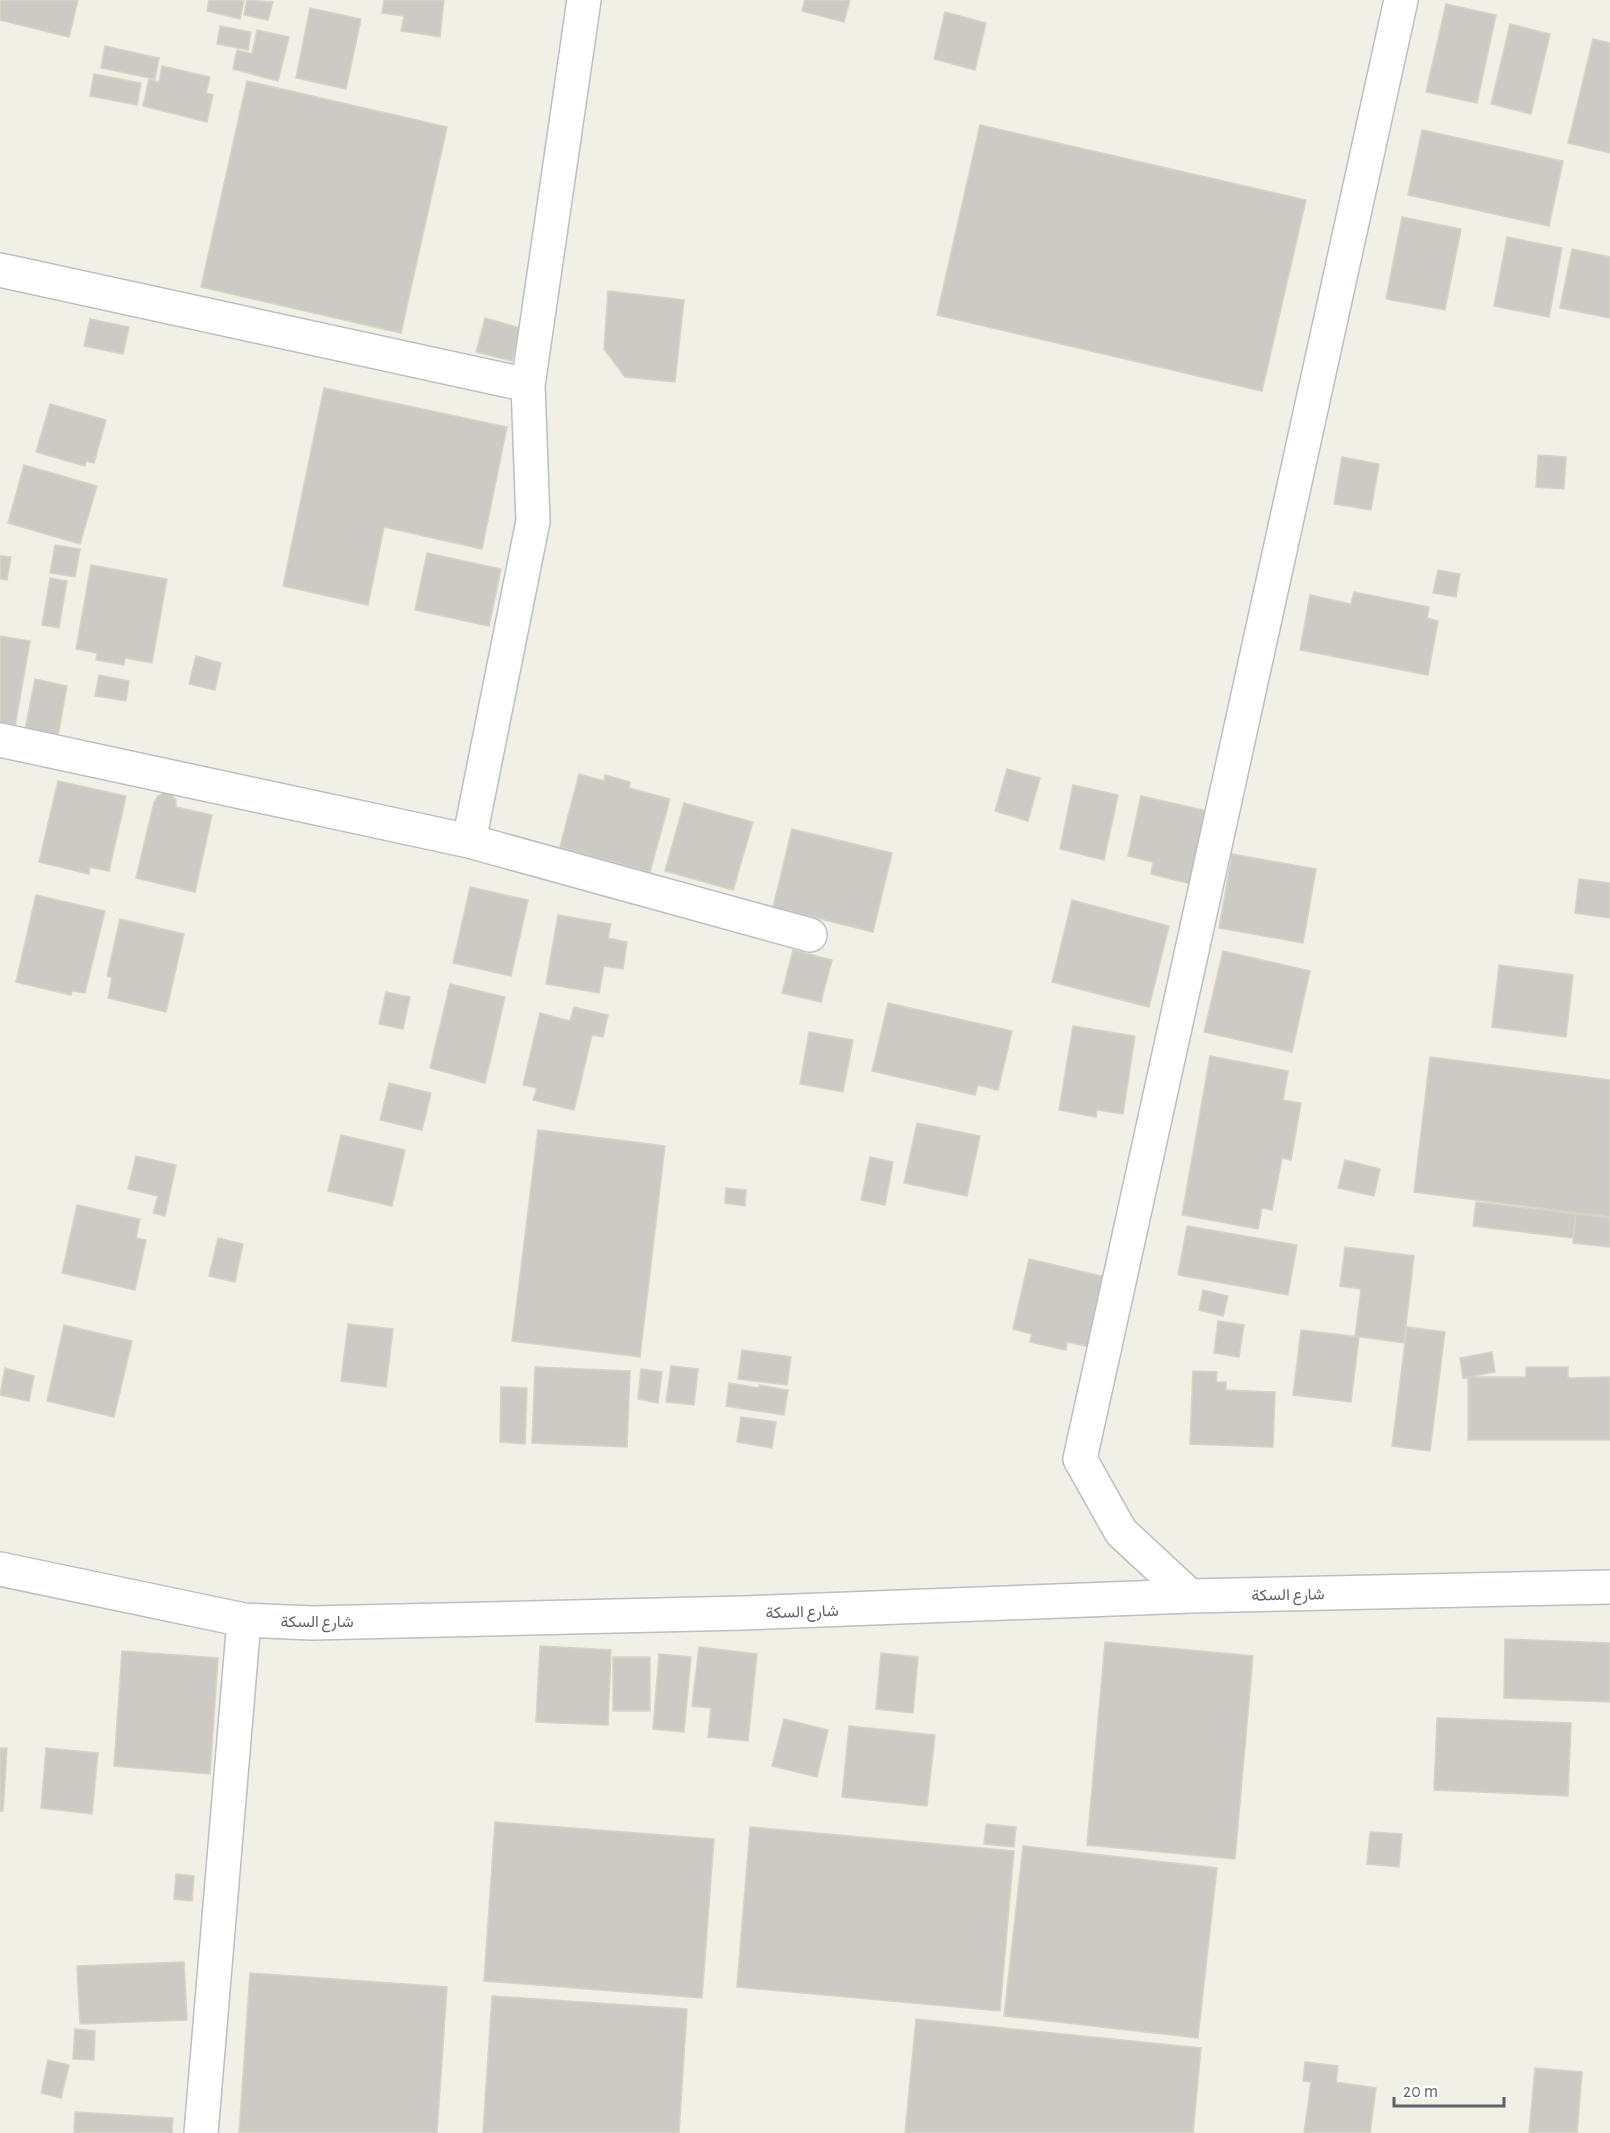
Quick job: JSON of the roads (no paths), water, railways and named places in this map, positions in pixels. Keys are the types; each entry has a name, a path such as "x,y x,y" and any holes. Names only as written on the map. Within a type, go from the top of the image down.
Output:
{"street":[{"path":"469,841 533,521 528,385 584,0"},
{"path":"1190,1596 1121,1532 1080,1459 1401,0"},
{"path":"0,270 528,385"},
{"path":"0,740 469,841 810,935"},
{"name":"شارع السكة","path":"0,1569 244,1620 312,1623 731,1613 1190,1596 1610,1587"},
{"path":"201,2133 244,1620"}]}
